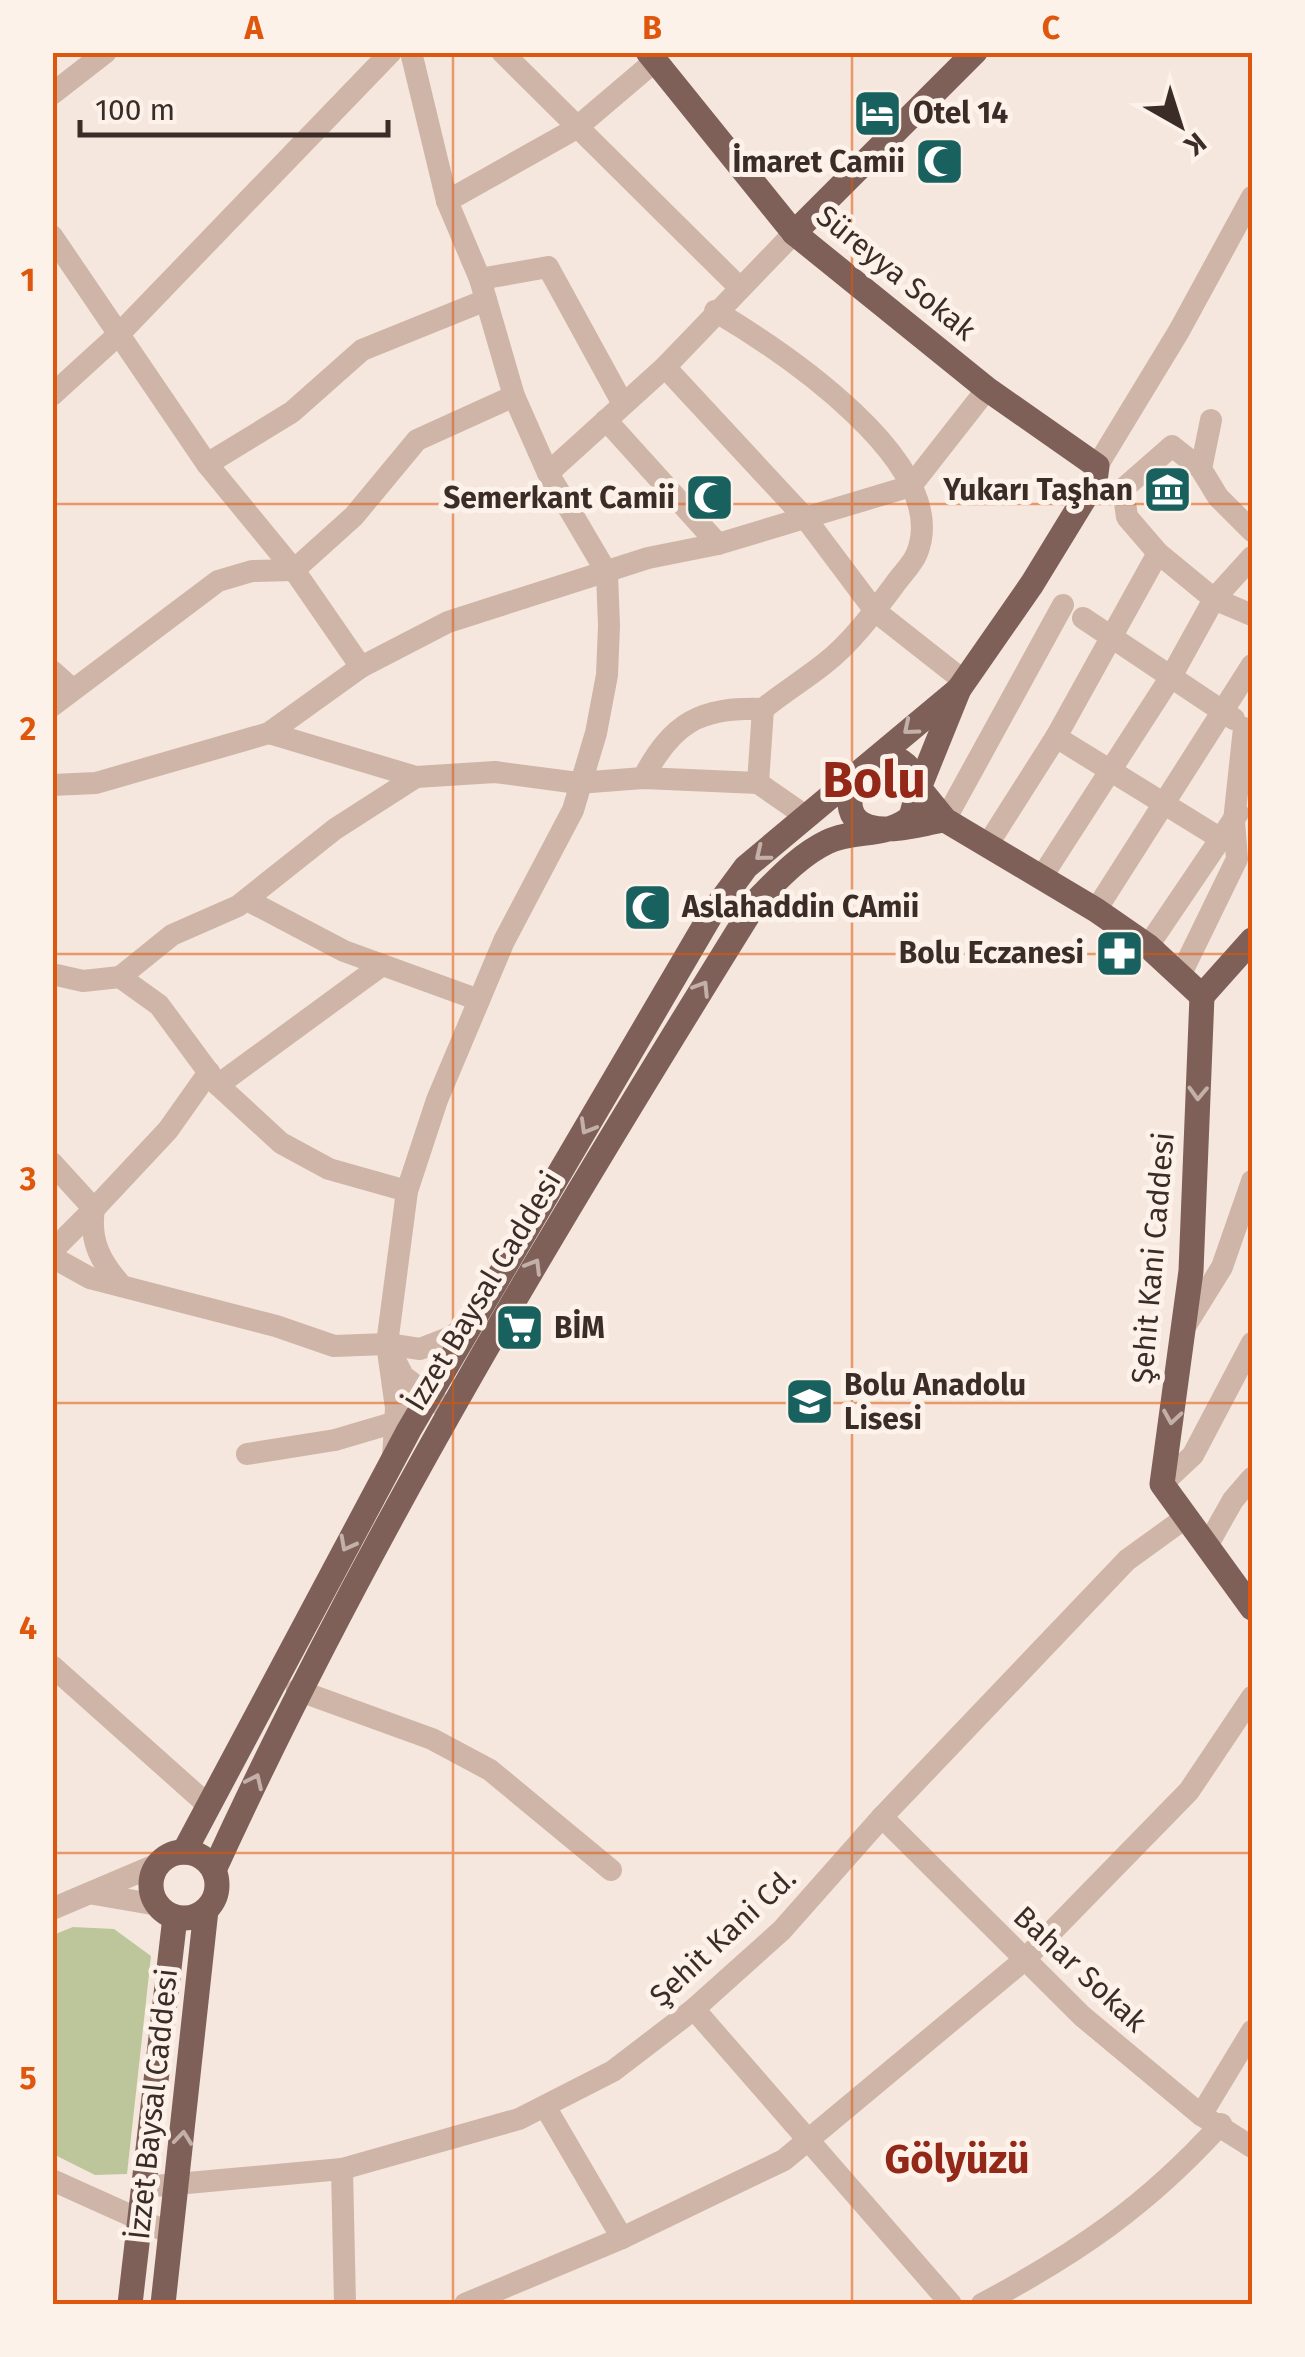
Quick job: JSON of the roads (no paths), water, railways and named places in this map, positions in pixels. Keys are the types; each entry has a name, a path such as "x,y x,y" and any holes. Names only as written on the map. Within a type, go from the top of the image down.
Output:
{"main road":[{"path":"794,233 975,52"},
{"name":"Süreyya Sokak","path":"651,57 794,233 987,389 1097,466"},
{"name":"İzzet Baysal Caddesi","path":"919,788 962,685 1032,584 1095,481 1097,466"},
{"name":"İzzet Baysal Caddesi","path":"438,1404 474,1318 712,913 746,867 962,685"},
{"path":"919,788 917,808 894,828 872,827 854,812 850,788 862,768 892,760 910,770 945,820 1096,910 1148,946 1202,996 1252,940"},
{"name":"İzzet Baysal Caddesi","path":"184,1852 438,1404 758,899 799,860 830,840 945,820"},
{"name":"Şehit Kani Caddesi","path":"1162,1484 1186,1325 1202,996"},
{"name":"İzzet Baysal Caddesi","path":"214,1870 405,1463"},
{"path":"1162,1484 1252,1608"},
{"path":"184,1852 202,1856 214,1870 217,1892 206,1910 167,1911 151,1884 158,1864 184,1852"},
{"name":"İzzet Baysal Caddesi","path":"163,2304 206,1910"},
{"name":"İzzet Baysal Caddesi","path":"130,2304 142,2218 167,1911"}],"street":[{"path":"52,94 106,52"},
{"path":"52,395 119,334 391,52"},
{"path":"405,1463 387,1344 407,1191 437,1100 504,941 573,810 596,733 607,675 607,573 548,474 514,396 483,290 447,201 411,52"},
{"path":"502,52 575,129 738,286"},
{"path":"447,201 575,129 651,57"},
{"path":"1097,466 1179,331 1252,197"},
{"path":"548,474 665,366 738,286 794,233"},
{"path":"52,236 207,464 294,570 361,667"},
{"path":"207,464 292,412 362,350 483,290 548,267 615,412 718,544"},
{"path":"644,778 656,754 684,723 724,708 763,710 825,663 875,611 917,554 923,519 911,486 866,423 837,394 768,342 715,311"},
{"path":"665,366 806,519 875,611 962,685"},
{"path":"52,785 96,783 270,733 361,667 448,622 648,558 718,544 911,486 987,389"},
{"path":"52,706 218,581 252,570 294,570 354,516 417,440 514,396"},
{"path":"1201,469 1212,420"},
{"path":"1252,531 1218,497 1201,469 1172,446 1123,490 1126,517 1158,553 1214,599 1252,615"},
{"path":"988,844 1056,737 1158,553"},
{"path":"1040,878 1172,675 1214,599 1252,557"},
{"path":"945,820 1073,612 1172,675 1248,731 1235,829 1237,859 1180,976"},
{"path":"1096,910 1252,665"},
{"path":"52,670 72,688"},
{"path":"758,783 763,710"},
{"path":"270,733 416,777 495,772 578,784 644,778 758,783 808,817"},
{"path":"1056,737 1168,802 1235,829"},
{"path":"52,974 83,980 120,978 172,934 247,900 334,829 416,777"},
{"path":"1148,946 1235,829 1252,783"},
{"path":"247,900 293,926 479,1000"},
{"path":"382,964 214,1079 52,1254 90,1278 334,1346 387,1344 420,1349 451,1337 474,1318"},
{"path":"120,978 159,1006 214,1079 282,1143 328,1170 407,1191"},
{"path":"52,1164 94,1209"},
{"path":"1186,1325 1222,1268 1252,1181"},
{"path":"94,1209 91,1228 98,1252 123,1287"},
{"path":"1162,1484 1194,1455 1252,1343"},
{"path":"387,1344 403,1376 438,1404"},
{"path":"247,1454 335,1440 396,1422"},
{"path":"1207,1546 1233,1500 1252,1478"},
{"name":"Şehit Kani Cd.","path":"144,2187 342,2168 546,2108 613,2071 694,2009 782,1930 882,1817 1127,1560 1186,1518"},
{"path":"52,1666 209,1806"},
{"path":"298,1690 432,1739 490,1770 611,1870"},
{"path":"466,2304 622,2238 784,2160 1022,1961 1189,1790 1252,1697"},
{"name":"Bahar Sokak","path":"882,1817 1022,1961 1211,2120 1252,2147"},
{"path":"52,1908 94,1894 158,1864"},
{"path":"94,1894 167,1911"},
{"path":"694,2009 950,2304"},
{"path":"982,2304 1060,2262 1166,2184 1211,2120 1252,2031"},
{"path":"546,2108 622,2238"},
{"path":"342,2168 345,2304"},
{"path":"58,2187 142,2218 172,2234"}],"place":[{"name":"Otel 14","path":"878,113"},
{"name":"İmaret Camii","path":"940,162"},
{"name":"Yukarı Taşhan","path":"1168,490"},
{"name":"Semerkant Camii","path":"710,498"},
{"name":"Aslahaddin CAmii","path":"647,907"},
{"name":"Bolu Eczanesi","path":"1119,953"},
{"name":"BİM","path":"519,1328"},
{"name":"Bolu Anadolu Lisesi","path":"809,1402"}],"district":[{"name":"Bolu","path":"874,779"},
{"name":"Gölyüzü","path":"957,2159"}]}
